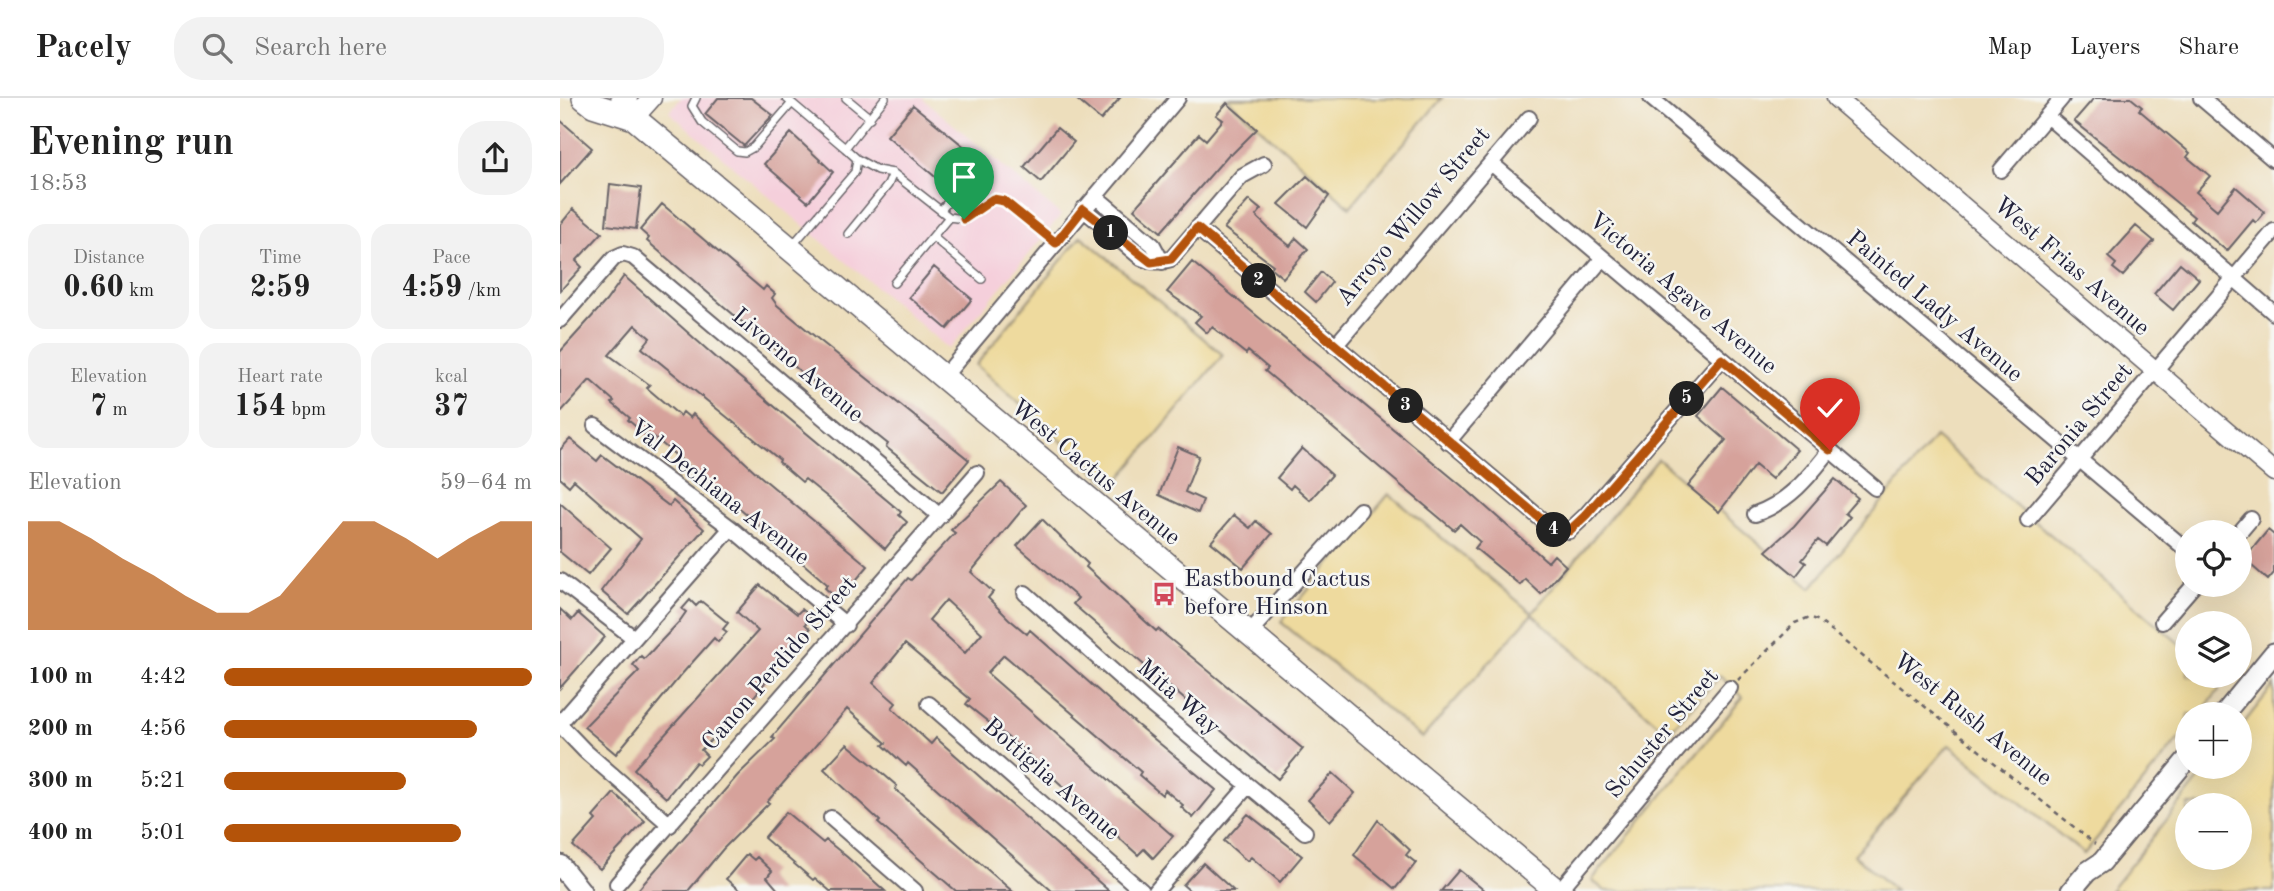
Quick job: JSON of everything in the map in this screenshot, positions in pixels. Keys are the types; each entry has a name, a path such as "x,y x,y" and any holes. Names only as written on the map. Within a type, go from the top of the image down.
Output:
{"main road":[{"name":"West Cactus Avenue","path":"584,98 593,105 634,118"},
{"name":"West Cactus Avenue","path":"623,98 634,118 789,250 1558,891"},
{"path":"2234,702 2274,653"},
{"path":"2071,891 2087,872 2105,859 2175,774"},
{"path":"2088,891 2105,859"},
{"path":"560,865 581,891"}],"street":[{"path":"634,118 652,98"},
{"path":"942,379 1178,98"},
{"name":"Painted Lady Avenue","path":"1651,98 2175,540"},
{"name":"West Frias Avenue","path":"1836,98 2274,472"},
{"path":"2001,170 2062,98"},
{"path":"2201,98 2274,160"},
{"path":"2047,116 2274,313"},
{"name":"Arroyo Willow Street","path":"1335,346 1529,118"},
{"name":"Victoria Agave Avenue","path":"1491,163 1875,488"},
{"path":"1083,209 1151,262 1171,259 1242,176 1264,164"},
{"path":"1095,196 1160,253 1162,261"},
{"path":"1197,228 1554,530 1569,531 1722,359"},
{"name":"Baronia Street","path":"2028,520 2274,231"},
{"name":"Livorno Avenue","path":"560,320 606,265 623,254 640,263 940,516"},
{"path":"1448,442 1603,258"},
{"name":"Val Dechiana Avenue","path":"595,426 731,528 846,625"},
{"path":"1755,514 1772,508 1801,486 1830,450"},
{"name":"Canon Perdido Street","path":"617,884 977,474"},
{"path":"1250,633 1360,510"},
{"path":"670,825 584,751 560,724 731,528"},
{"path":"560,581 634,638"},
{"name":"Mita Way","path":"1025,593 1247,787 1305,832"},
{"path":"2162,622 2184,597"},
{"name":"Schuster Street","path":"1558,891 1730,688"},
{"name":"Bottiglia Avenue","path":"929,704 1142,891"},
{"path":"1156,891 1247,787"},
{"path":"831,818 915,891"}],"lane":[{"path":"696,98 692,106 702,122 737,151 745,152 754,147 789,100 857,159 877,170 893,173 949,217 964,219 993,199 1004,201 1056,243"},
{"path":"846,98 870,118"},
{"path":"845,148 885,98"},
{"path":"789,250 855,172 857,159"},
{"path":"941,210 979,166"},
{"path":"848,234 888,185 893,173"},
{"path":"894,284 949,217"},
{"path":"1129,247 1140,234"},
{"path":"933,237 982,279"}],"path":[{"name":"Schuster Street","path":"1730,688 1795,623 1810,617"},
{"name":"West Rush Avenue","path":"1810,617 1843,638 2068,820 2105,859"}],"shaded area":[{"path":"681,98 922,98 1061,215 949,349 669,112"}],"sand":[{"path":"1226,98 1442,98 1350,207"},
{"path":"1081,236 1223,355 1113,487 976,365"},
{"path":"1935,437 2175,640 2175,688 2219,690 2210,702 2175,702 2175,744 2084,854 1949,745 1854,855 1896,891 1605,891 1592,880 1743,697 1720,676 1668,733 1532,614 1422,738 1281,622 1389,494 1532,613 1658,459 1811,588"},
{"path":"2274,685 2274,891 2110,891 2175,810 2175,870 2252,870 2252,793 2188,793 2199,779 2252,779 2252,713"}],"building":[{"path":"718,98 751,98 773,115 744,146 705,114"},
{"path":"1075,98 1120,98 1101,120"},
{"path":"2094,98 2131,98 2142,107 2139,110 2190,153 2187,157 2210,176 2196,192 2217,210 2236,187 2265,212 2256,223 2253,220 2227,251 2191,221 2194,217 2074,121"},
{"path":"1227,103 1257,129 1229,154 1161,232 1134,209 1199,134 1206,140 1223,120 1216,115"},
{"path":"913,105 967,149 940,181 887,136"},
{"path":"560,120 592,148 560,184"},
{"path":"1057,128 1074,142 1041,182 1024,167"},
{"path":"791,133 833,172 808,202 764,164"},
{"path":"1307,176 1329,196 1307,227 1279,204"},
{"path":"610,184 641,188 636,229 606,225"},
{"path":"1249,200 1261,210 1256,216 1270,230 1290,246 1296,238 1308,249 1283,278 1271,268 1273,265 1224,228"},
{"path":"662,204 763,290 766,286 775,294 772,298 777,305 969,460 942,492 833,400 835,397 808,378 647,241 649,238 640,230"},
{"path":"573,209 602,233 576,261 582,267 560,291 560,225"},
{"path":"2136,226 2154,241 2123,276 2113,268 2116,264 2108,257"},
{"path":"1192,262 1468,491 1548,562 1554,555 1566,566 1541,594 1525,579 1520,585 1475,548 1480,542 1460,524 1454,530 1265,371 1268,368 1248,351 1246,354 1212,327 1207,333 1195,322 1201,316 1167,292"},
{"path":"2180,263 2199,279 2173,310 2154,294"},
{"path":"934,267 972,299 947,329 909,297"},
{"path":"1321,272 1332,282 1316,302 1305,292"},
{"path":"624,276 720,361 901,512 899,515 907,522 885,549 836,504 805,479 802,482 779,462 780,460 642,348 650,338 635,325 609,355 650,385 647,388 680,416 683,412 690,418 693,414 760,476 868,566 845,593 840,589 834,596 825,588 828,585 761,527 654,437 652,440 628,420 630,418 612,403 614,401 590,380 560,413 560,352 606,301"},
{"path":"1722,387 1797,450 1772,479 1755,465 1719,512 1688,486 1726,440 1698,416"},
{"path":"570,439 597,461 602,455 669,506 673,501 704,529 628,614 601,591 641,539 574,480 569,486 560,478 560,450"},
{"path":"1178,447 1199,456 1185,492 1203,500 1198,513 1159,495"},
{"path":"1302,448 1332,475 1310,500 1293,485 1290,489 1277,478"},
{"path":"1835,479 1858,498 1845,513 1850,517 1826,546 1818,540 1802,560 1806,563 1796,576 1766,551 1794,526"},
{"path":"1001,482 1026,505 971,572 993,592 988,598 1009,619 1027,634 1030,630 1136,724 1216,790 1193,818 1181,807 1183,805 1165,790 1162,795 1139,775 1141,772 1004,655 987,673 1173,836 1153,858 1144,849 1138,855 1021,748 966,704 970,699 905,644 873,683 896,703 892,708 931,744 936,738 1109,891 1052,891 908,763 906,766 883,745 886,743 847,709 767,802 769,803 723,849 688,891 637,891 738,775 775,739 772,737 908,578 911,580 955,533 951,530","holes":["946,600 982,633 965,653 929,620"]},
{"path":"560,503 611,548 588,575 560,552"},
{"path":"1234,515 1250,528 1256,521 1272,534 1243,568 1211,542"},
{"path":"1042,519 1088,564 1086,567 1156,631 1158,629 1303,749 1278,779 1073,604 1078,598 1017,546"},
{"path":"2268,530 2274,535 2274,573 2268,580 2252,566 2252,549"},
{"path":"760,585 797,614 802,609 811,617 805,624 810,629 768,674 770,676 749,703 701,750 707,756 699,764 696,762 666,798 634,769 758,631 737,612"},
{"path":"690,600 696,606 701,601 728,623 723,629 727,632 718,642 714,638 616,754 584,727 639,671 633,665 641,656 644,659 679,622 686,612 682,609"},
{"path":"560,609 572,620 578,613 605,637 560,688"},
{"path":"847,744 1012,891 956,891 878,823 880,821 824,769"},
{"path":"1333,773 1355,793 1330,821 1308,800"},
{"path":"614,793 645,821 600,869 573,846 596,820 593,817"},
{"path":"786,812 823,843 826,840 885,891 830,891 815,878 813,880 764,838"},
{"path":"1248,814 1302,856 1280,882 1251,857 1247,861 1224,841"},
{"path":"1378,820 1410,850 1406,855 1416,863 1395,889 1354,855"},
{"path":"747,854 754,860 757,857 772,871 767,877 779,891 740,891 726,879"},
{"path":"1203,863 1234,891 1190,891 1183,885"},
{"path":"1459,870 1485,891 1441,891"}],"place":[{"name":"Eastbound Cactus before Hinson","path":"1164,594"}],"route":[{"path":"964,219 993,199 1004,201 1056,243 1083,209 1138,255 1151,262 1171,259 1197,228 1554,530 1569,531 1586,515 1722,359 1830,450"}]}
